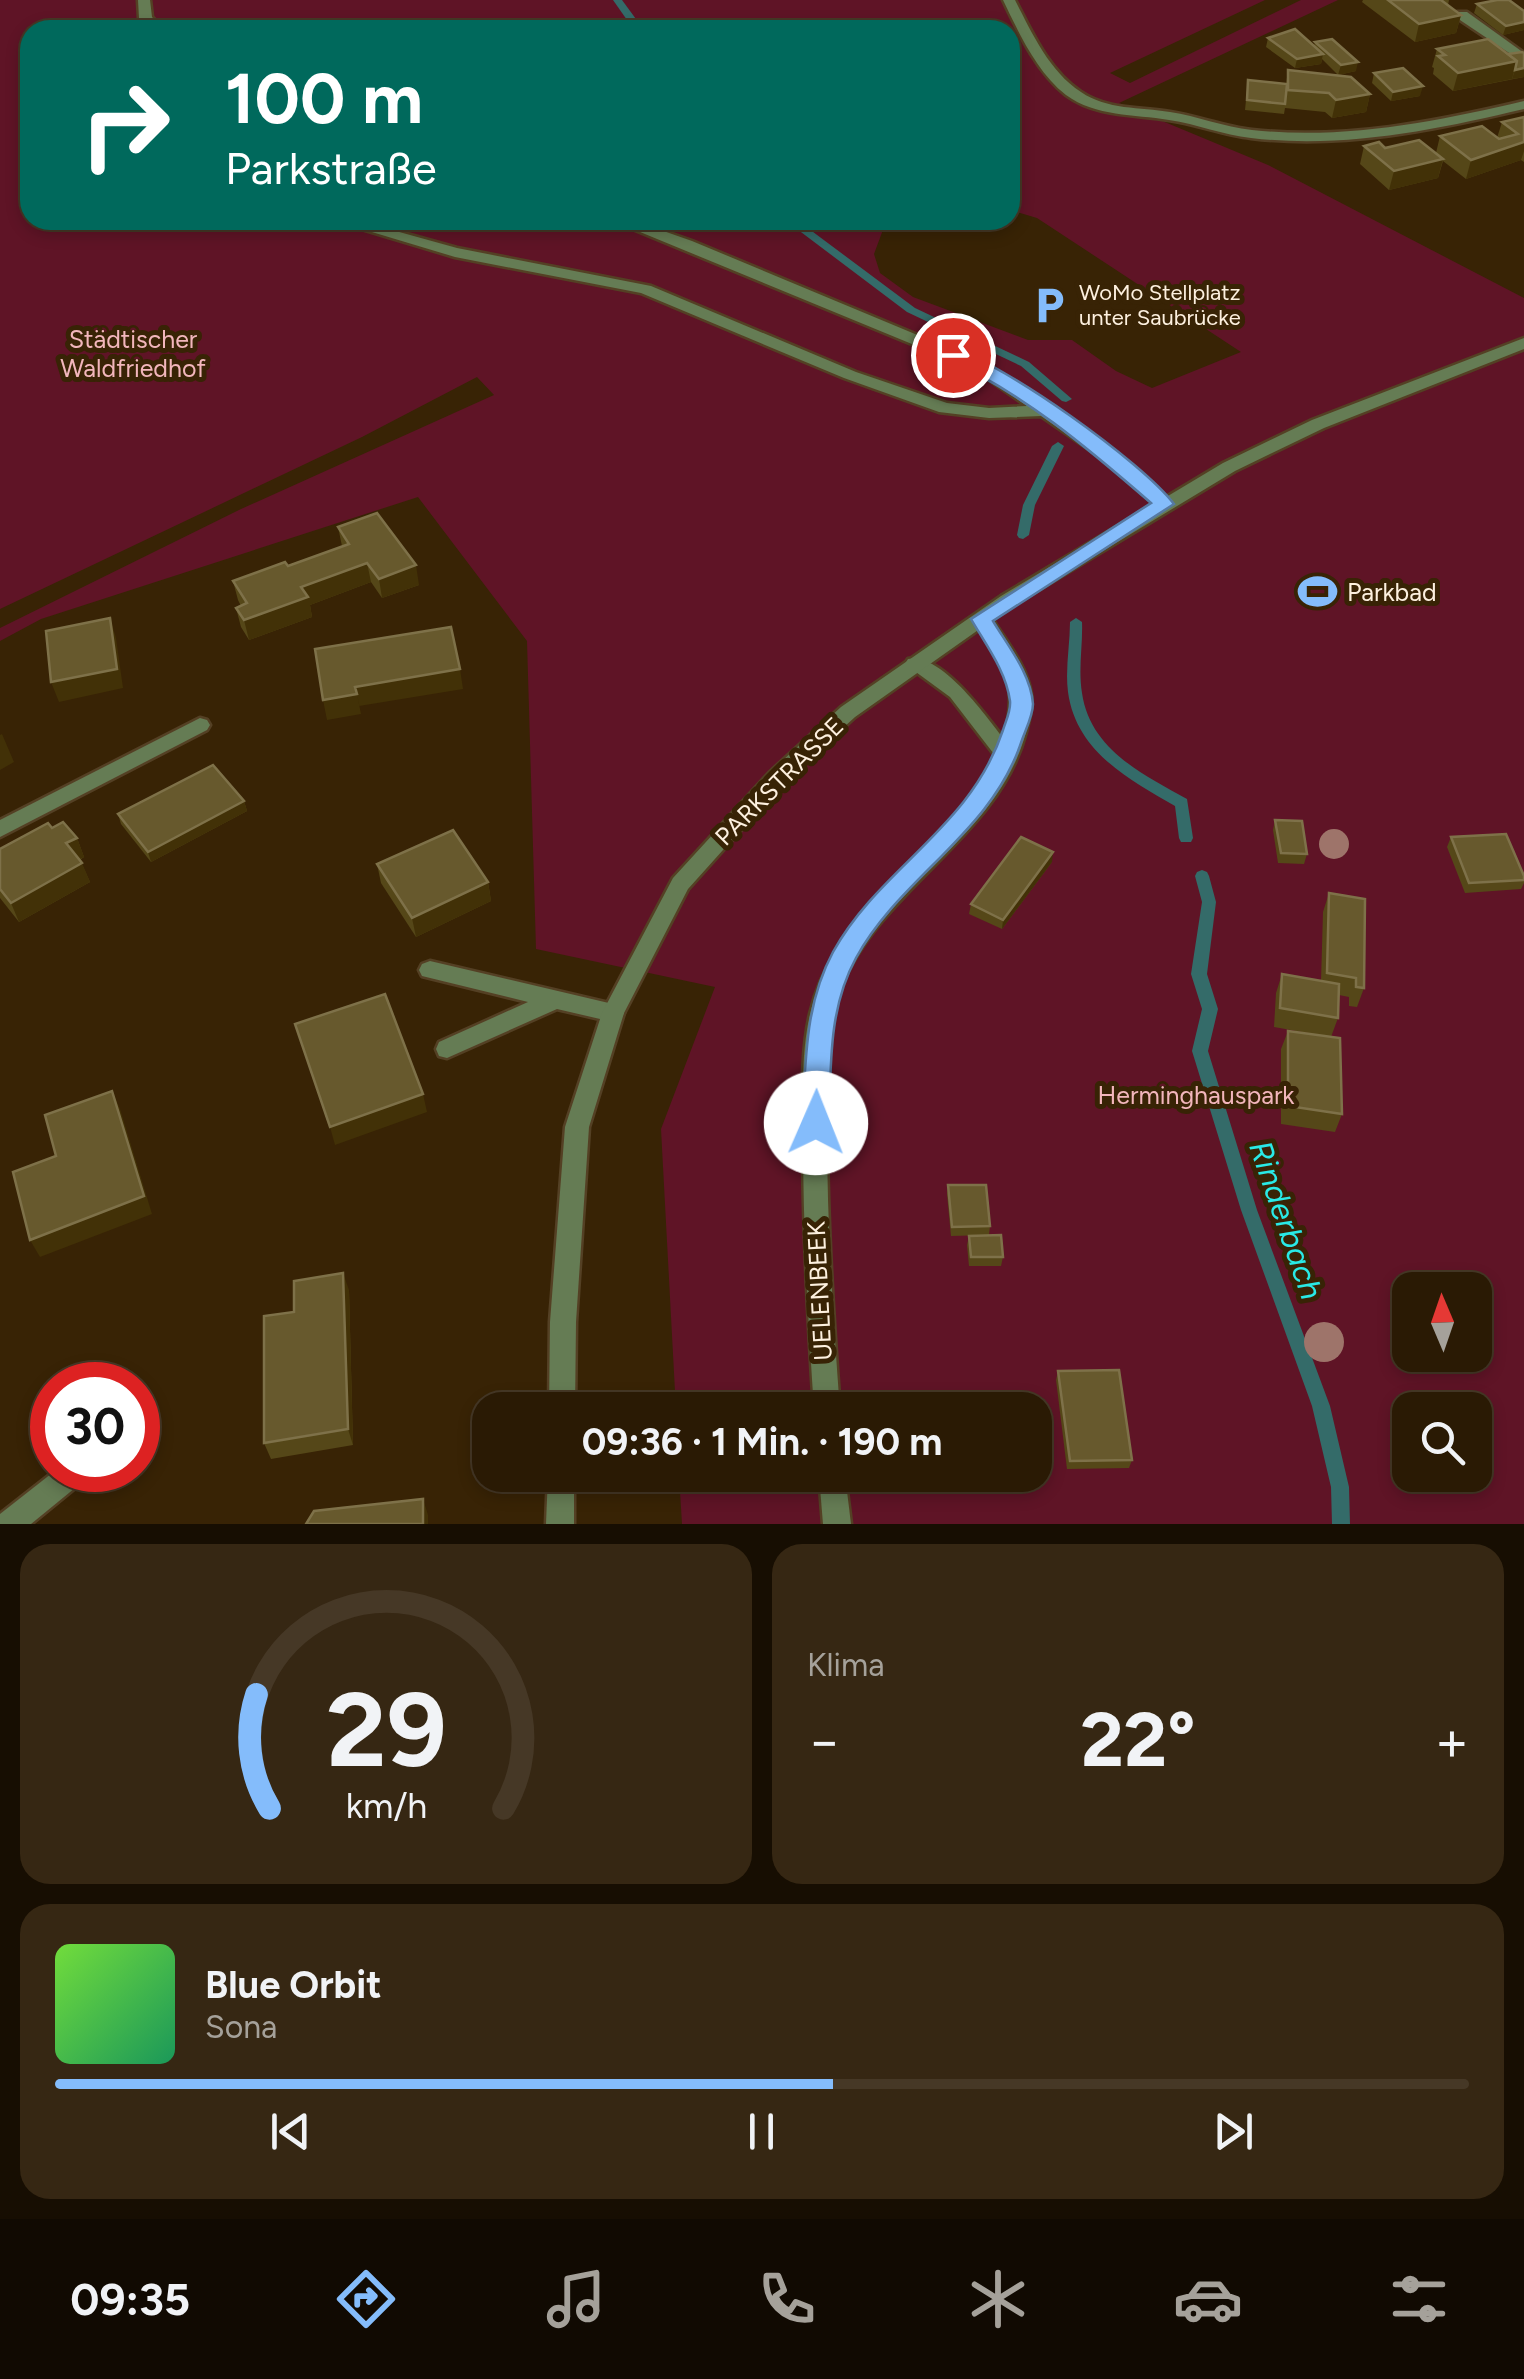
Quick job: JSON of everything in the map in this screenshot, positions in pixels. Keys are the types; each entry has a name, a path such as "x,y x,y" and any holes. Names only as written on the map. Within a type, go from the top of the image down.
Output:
{"street":[{"path":"1462,15 1524,59"},
{"path":"1020,20 1035,48 1076,96 1109,108 1176,116 1251,134 1395,130 1524,105"},
{"path":"375,230 455,252 645,289 850,375 945,408 1041,411"},
{"path":"647,230 981,367 1106,453 1164,504"},
{"name":"PARKSTRASSE","path":"562,1392 563,1322 578,1128 613,1013 680,884 777,777 848,712 916,664 1164,504 1318,424 1524,343"},
{"name":"UELENBEEK","path":"825,1392 814,1235 816,1049 825,1001 862,926 974,811 1006,755 1022,706 1017,679 982,619"},
{"path":"916,664 957,692 1006,755"},
{"path":"0,830 200,724"},
{"path":"430,970 613,1013"},
{"path":"447,1048 557,1000"},
{"path":"10,1524 50,1492"},
{"path":"560,1524 561,1492"},
{"path":"834,1492 838,1524"}],"green space":[{"path":"0,0 1265,0 1110,73 1130,83 1301,0 1338,0 1119,103 1268,165 1524,298 1524,1524 682,1524 680,1492 1052,1492 1052,1392 675,1392 661,1129 715,987 536,949 527,641 418,497 41,619 0,641 0,628 241,509 494,395 477,377 362,437 0,609"}],"building":[{"path":"1388,0 1441,0 1461,15 1419,24"},
{"path":"1509,0 1524,11 1524,22 1506,26 1477,4"},
{"path":"1295,29 1323,54 1297,59 1268,38"},
{"path":"1332,39 1358,62 1341,65 1315,42"},
{"path":"1488,39 1517,61 1458,73 1438,56 1445,55 1437,49"},
{"path":"1522,52 1524,68 1515,70 1517,61 1508,54"},
{"path":"1403,68 1423,86 1393,92 1374,73"},
{"path":"1288,70 1351,77 1370,94 1336,100 1329,93 1288,90"},
{"path":"1248,80 1287,84 1285,104 1247,100"},
{"path":"1524,117 1524,142 1471,160 1440,136 1482,126 1499,139 1518,134 1502,122"},
{"path":"1419,140 1443,159 1394,171 1364,146 1379,142 1385,148"},
{"path":"377,513 416,565 379,579 367,563 301,587 308,597 244,620 236,608 247,603 233,581 349,544 338,527"},
{"path":"110,618 117,669 51,682 46,631"},
{"path":"451,627 460,669 355,687 357,694 323,700 315,649"},
{"path":"213,765 244,801 148,852 118,814"},
{"path":"1275,820 1302,821 1307,854 1281,853"},
{"path":"63,822 77,838 66,843 82,863 11,903 0,889 0,849 48,823 52,828"},
{"path":"453,830 488,882 412,918 377,864"},
{"path":"1506,834 1524,880 1469,883 1451,837"},
{"path":"1021,837 1053,852 1003,920 971,904"},
{"path":"1329,893 1365,899 1364,988 1356,987 1356,978 1327,973"},
{"path":"1282,974 1339,984 1338,1018 1280,1008"},
{"path":"385,994 423,1094 330,1127 295,1024"},
{"path":"1288,1031 1340,1038 1342,1114 1288,1106"},
{"path":"112,1091 144,1196 30,1240 13,1172 56,1156 45,1115"},
{"path":"948,1185 986,1185 990,1226 952,1227"},
{"path":"1001,1235 1003,1257 971,1257 969,1236"},
{"path":"343,1273 348,1429 264,1443 264,1316 294,1312 294,1281"},
{"path":"1119,1370 1132,1460 1070,1461 1058,1371"},
{"path":"423,1499 423,1524 306,1524 314,1511"}],"waterway":[{"name":"Rinderbach","path":"617,0 632,20"},
{"name":"Rinderbach","path":"803,230 911,310 1025,364 1066,399"},
{"name":"Rinderbach","path":"1023,535 1029,505 1058,446"},
{"name":"Rinderbach","path":"1076,622 1075,694 1088,732 1114,761 1182,803 1186,838"},
{"name":"Rinderbach","path":"1202,876 1209,902 1199,974 1210,1009 1200,1051 1249,1210 1321,1406 1340,1487 1341,1524"}],"place":[{"name":"WoMo Stellplatz unter Saubrücke","path":"1049,305"},
{"name":"Parkbad","path":"1317,592"}],"route":[{"path":"816,1123 816,1049 825,1001 843,957 862,926 974,811 1006,755 1022,706 1017,679 982,619 1164,504 1106,453 981,367 953,355"}],"park label":[{"name":"Städtischer Waldfriedhof","path":"133,354"},
{"name":"Herminghauspark","path":"1196,1095"}]}
